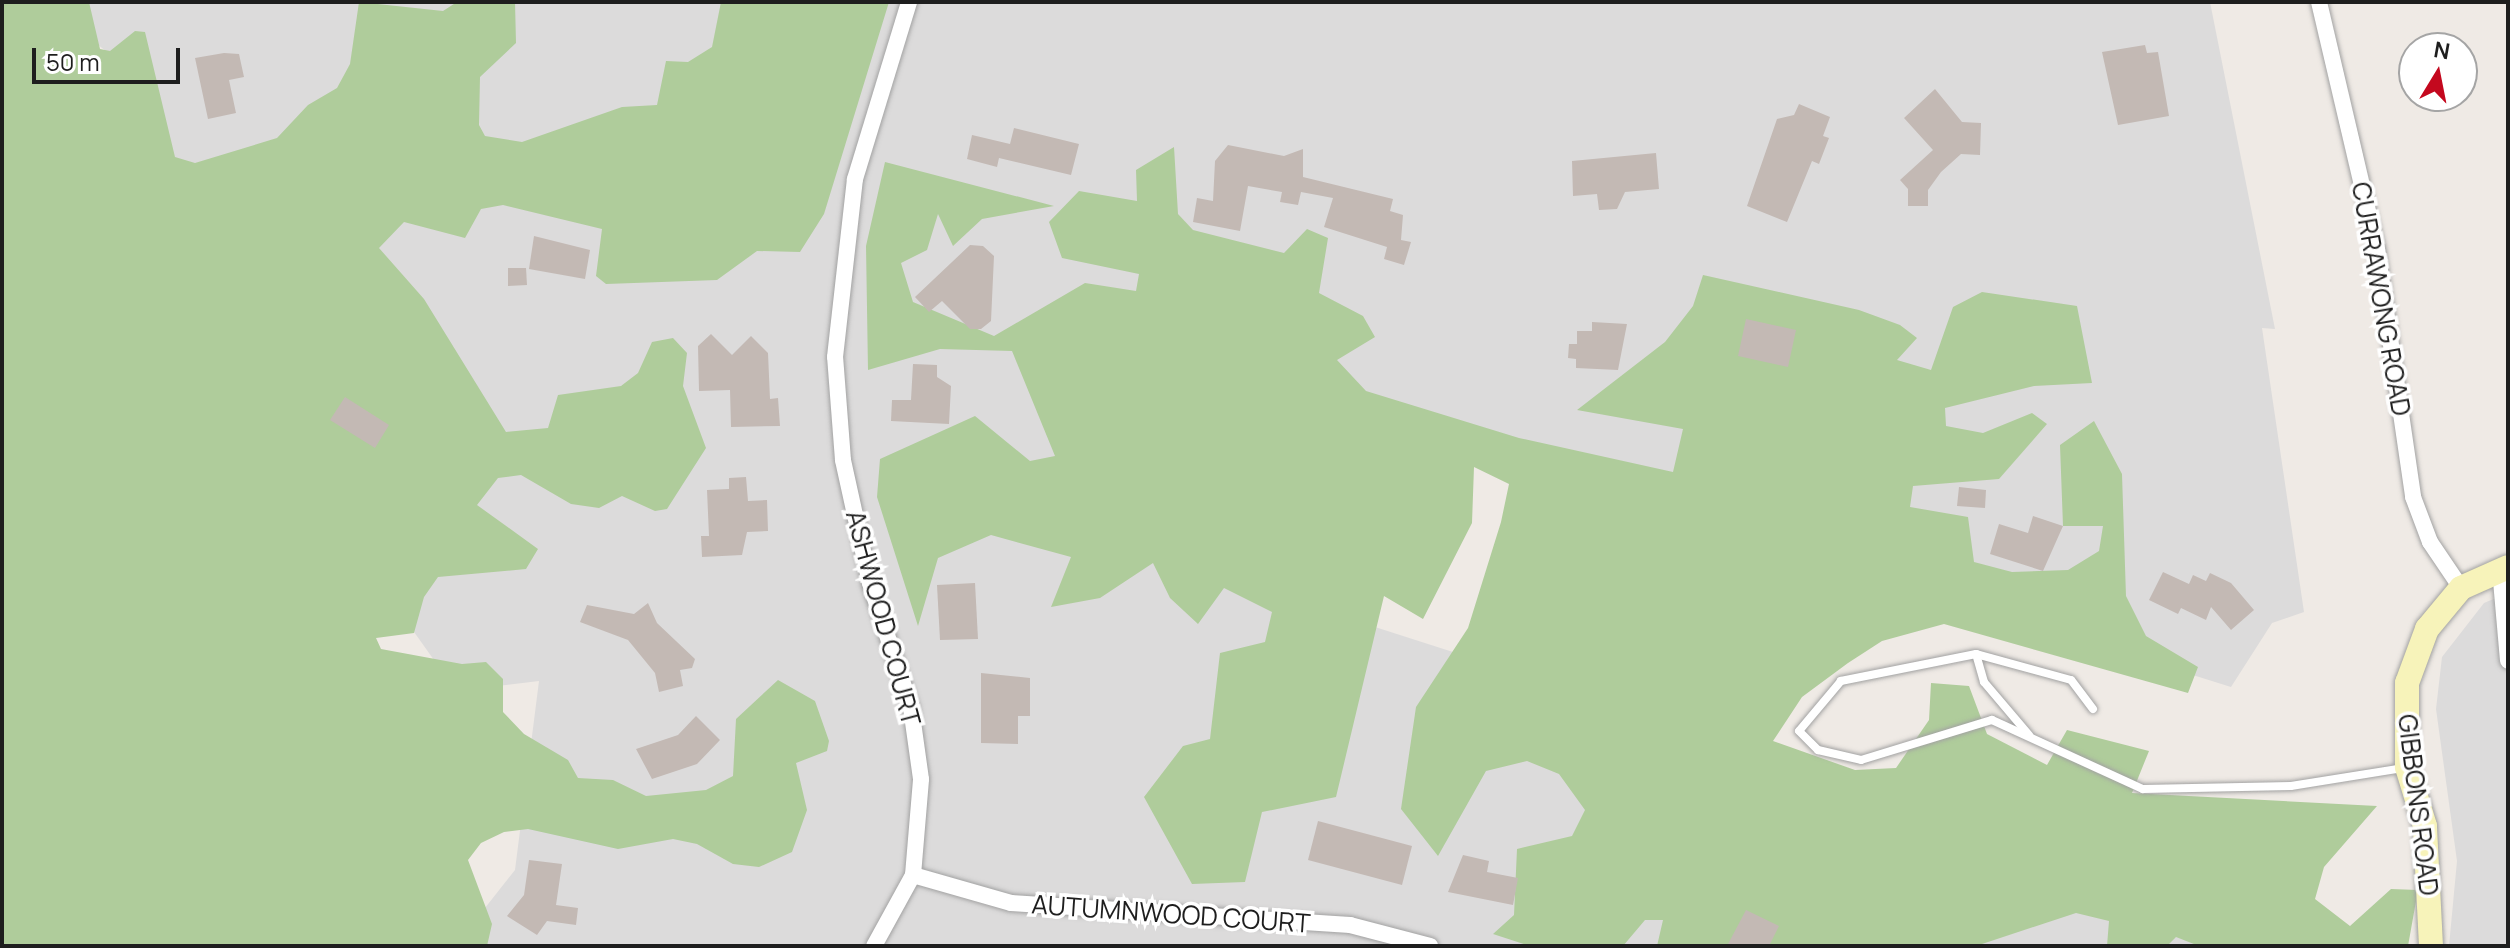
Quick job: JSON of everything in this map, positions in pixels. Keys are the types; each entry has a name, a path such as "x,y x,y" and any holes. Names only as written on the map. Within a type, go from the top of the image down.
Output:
{"street":[{"name":"ASHWOOD COURT","path":"874,946 913,875 921,779 911,708 868,574 843,460 835,357 855,179 909,2"},
{"name":"CURRAWONG ROAD","path":"2319,2 2377,249 2413,497 2430,542 2461,588"},
{"name":"GIBBONS ROAD","path":"2431,946 2425,826 2407,767 2407,683 2427,629 2461,588 2504,568"},
{"path":"2504,568 2508,661"},
{"name":"AUTUMNWOOD COURT","path":"913,875 1011,903 1350,925 1430,946"}],"lane":[{"path":"2093,709 2071,680 1976,654 1841,681 1799,731 1818,750 1861,760 1992,720 2143,789 2291,786 2407,767"},
{"path":"1976,654 1984,682 2031,738"}],"shaded area":[{"path":"44,2 2210,2 2275,329 2262,328 2304,612 2272,623 2231,687 1286,390 1226,579 2368,946 455,946 515,870 539,681 456,691 149,259 126,67"},
{"path":"2508,593 2508,946 2449,946 2457,861 2436,709 2442,657 2484,603"}],"green space":[{"path":"2,2 89,2 100,49 110,51 135,31 145,32 175,157 195,163 277,138 308,105 337,88 350,64 359,2 443,11 457,2 515,2 516,43 480,77 479,125 485,136 522,142 622,107 657,105 666,61 688,62 712,47 721,2 889,2 824,214 800,252 757,251 717,280 606,284 596,276 602,229 503,205 481,209 465,238 404,222 379,248 424,299 506,432 548,428 558,395 621,386 638,373 652,342 673,338 687,353 683,386 706,448 667,509 655,511 622,496 599,508 571,504 521,475 498,478 477,505 538,549 526,569 438,577 424,597 414,633 376,638 381,649 462,664 486,662 503,679 503,712 524,734 568,760 578,778 613,780 646,796 706,790 733,776 736,719 778,680 815,701 829,741 827,751 796,763 807,810 792,852 759,867 733,864 697,844 673,839 618,849 528,829 504,832 481,843 468,860 492,924 487,946 2,946"},
{"path":"1174,147 1178,214 1193,230 1284,253 1307,229 1328,238 1319,293 1363,316 1375,337 1337,360 1366,391 1519,438 1673,472 1683,429 1577,410 1665,342 1693,306 1703,275 1859,310 1900,325 1917,338 1897,360 1931,370 1953,307 1982,292 2077,306 2092,383 2034,386 1945,408 1946,426 1983,433 2032,413 2047,424 1999,479 1913,486 1910,507 1968,517 1974,562 2012,572 2068,570 2099,551 2103,526 2063,526 2060,445 2094,421 2122,474 2126,596 2146,636 2198,667 2188,693 1944,624 1882,641 1848,663 1802,697 1773,741 1855,770 1896,768 1929,720 1931,683 1969,686 1987,734 2047,765 2067,730 2149,751 2132,793 2377,806 2324,867 2315,899 2350,926 2391,889 2418,890 2408,946 2199,946 2176,937 2167,946 2107,946 2109,921 2076,913 1976,946 1657,946 1663,920 1645,920 1623,946 1530,946 1493,934 1514,915 1517,849 1572,836 1585,810 1559,774 1527,761 1486,771 1438,856 1401,809 1416,707 1468,628 1501,522 1509,484 1474,467 1472,523 1423,619 1384,596 1336,797 1262,812 1245,882 1192,884 1144,797 1183,746 1210,739 1220,653 1265,642 1272,612 1224,588 1198,624 1170,598 1153,563 1100,598 1051,607 1071,557 991,535 938,558 918,626 877,497 880,459 975,416 1030,461 1055,456 1012,351 940,349 868,370 866,246 885,162 1054,206 982,219 953,246 938,214 927,250 901,263 913,302 994,336 1085,283 1136,291 1139,274 1062,258 1049,222 1079,191 1137,201 1136,170"}],"building":[{"path":"2145,45 2147,53 2158,52 2169,116 2118,125 2102,52"},
{"path":"239,54 244,77 229,80 236,113 208,119 195,58"},
{"path":"1935,89 1962,122 1981,123 1980,155 1961,154 1941,172 1928,190 1928,206 1908,206 1908,189 1900,180 1933,150 1904,118"},
{"path":"1799,104 1830,117 1823,136 1829,138 1819,164 1812,161 1787,222 1747,206 1777,119 1794,115"},
{"path":"1014,128 1079,144 1071,175 999,158 997,167 967,159 972,135 1010,144"},
{"path":"1228,145 1284,156 1303,149 1303,177 1393,199 1390,211 1403,215 1401,240 1411,242 1404,265 1384,259 1387,247 1324,227 1333,198 1301,192 1298,205 1280,202 1282,192 1248,186 1240,231 1193,222 1197,198 1213,201 1215,161"},
{"path":"1656,153 1659,189 1625,192 1617,209 1599,210 1597,194 1573,196 1572,161"},
{"path":"534,236 590,250 585,279 529,269"},
{"path":"970,245 983,246 994,256 991,321 981,329 970,329 942,301 929,312 915,297"},
{"path":"508,268 526,268 527,285 508,286"},
{"path":"1746,319 1796,330 1788,367 1738,356"},
{"path":"1592,322 1627,324 1618,370 1576,368 1576,359 1568,358 1569,344 1577,344 1577,331 1592,331"},
{"path":"711,334 732,355 751,336 768,353 770,399 778,398 780,426 731,427 730,390 699,391 698,346"},
{"path":"913,364 937,365 937,377 951,386 949,424 891,421 892,400 911,400"},
{"path":"345,397 389,425 375,448 330,420"},
{"path":"746,477 748,501 767,500 768,531 747,532 742,555 702,557 701,536 709,536 707,490 729,489 729,478"},
{"path":"1959,487 1986,490 1985,508 1957,506"},
{"path":"2033,516 2063,526 2043,571 1990,554 1999,524 2028,533"},
{"path":"2163,572 2189,584 2193,575 2206,581 2210,573 2231,583 2254,610 2231,630 2211,607 2206,620 2181,608 2178,614 2149,600"},
{"path":"975,583 978,639 940,640 937,585"},
{"path":"648,603 657,623 695,659 692,668 680,670 683,686 659,692 655,673 628,640 580,622 587,605 634,614"},
{"path":"981,673 1030,678 1030,716 1018,716 1018,744 981,743"},
{"path":"696,716 720,740 697,764 652,779 636,749 678,735"},
{"path":"1318,821 1412,846 1402,885 1308,860"},
{"path":"1463,855 1489,861 1487,872 1518,878 1513,905 1448,892"},
{"path":"529,860 562,864 556,905 578,908 576,925 547,921 537,935 507,916 524,895"},
{"path":"1746,910 1779,926 1769,946 1727,946"}]}
